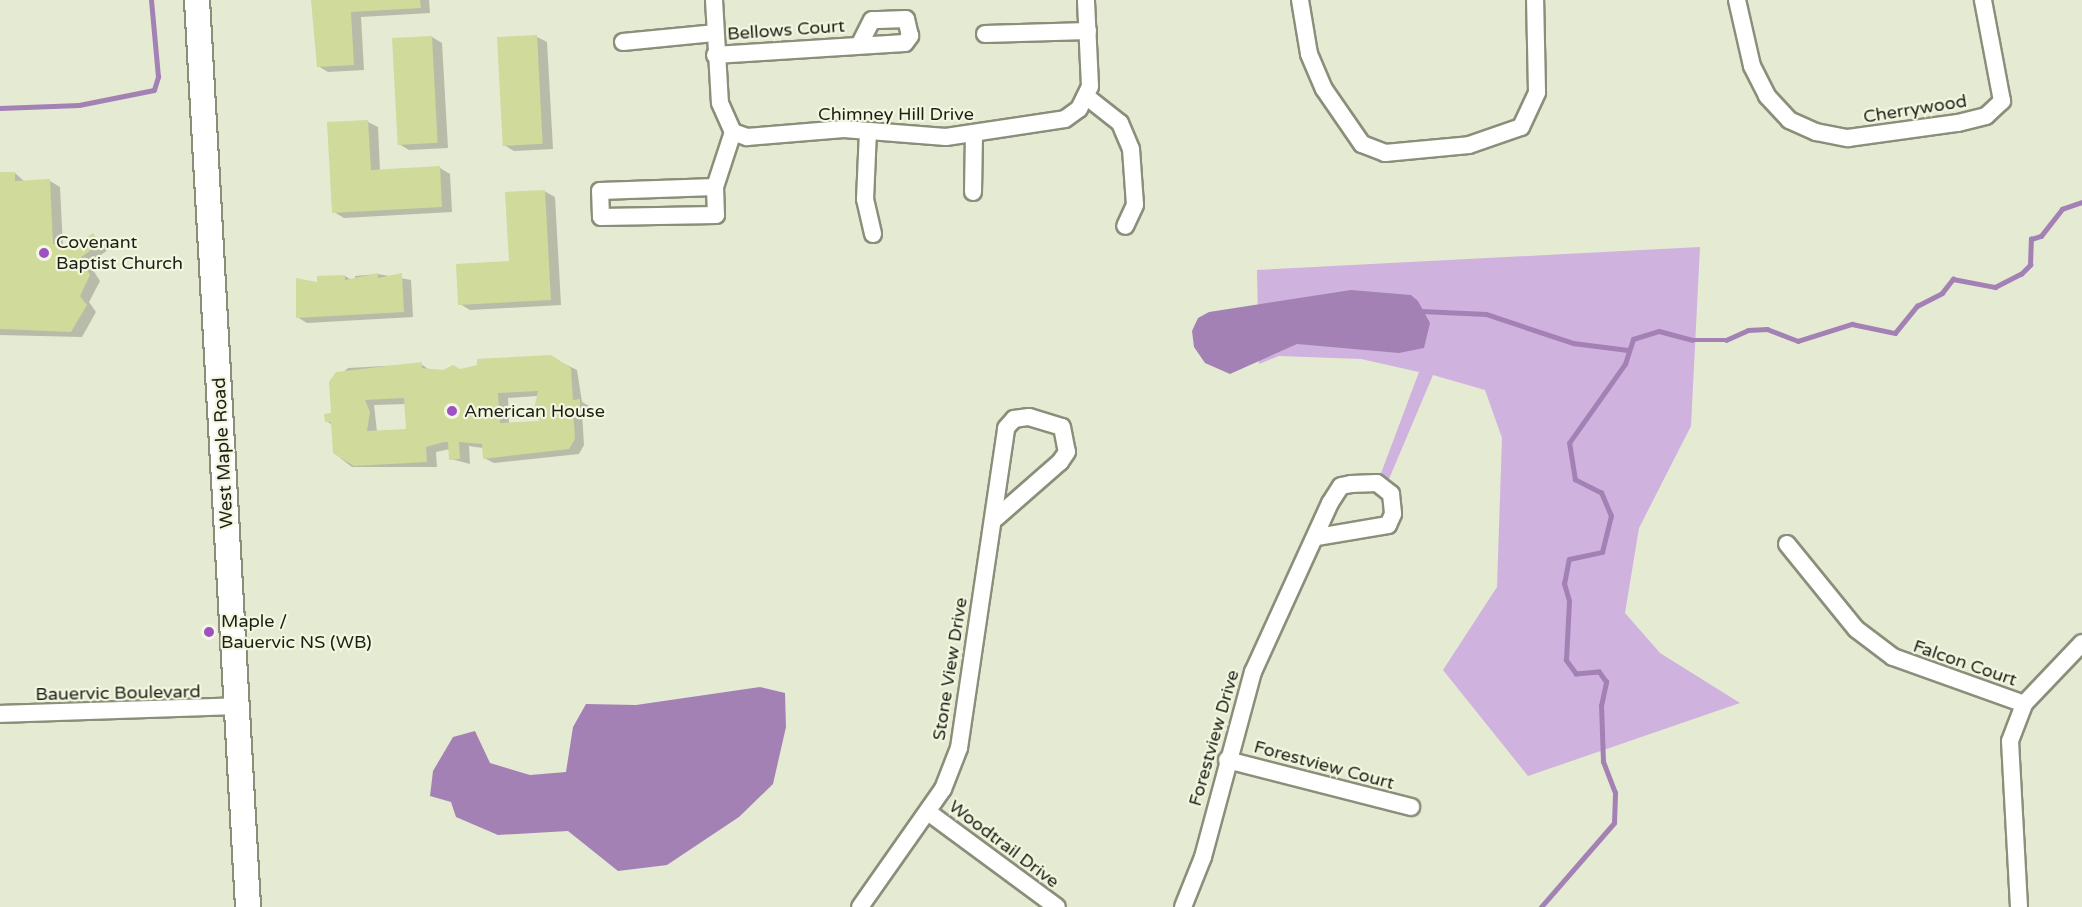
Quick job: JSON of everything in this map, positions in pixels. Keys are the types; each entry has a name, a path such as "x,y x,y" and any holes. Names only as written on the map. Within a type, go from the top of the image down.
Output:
{"main road":[{"name":"West Maple Road","path":"197,0 248,907"}],"street":[{"path":"714,0 715,55 720,103 733,132 715,187 716,215 601,218 600,191 715,187"},
{"path":"1086,0 1087,97 1120,123 1131,150 1135,205 1125,226"},
{"path":"1300,0 1309,54 1324,89 1362,144 1385,153 1469,145 1521,127 1537,92 1535,0"},
{"name":"Cherrywood","path":"1737,0 1752,66 1767,96 1789,120 1816,132 1848,138 1968,121 1986,116 2002,101 1983,0"},
{"path":"985,34 1088,31"},
{"path":"623,42 714,33"},
{"name":"Bellows Court","path":"715,55 860,44"},
{"name":"Chimney Hill Drive","path":"733,132 747,137 868,131 974,135 1065,119 1087,97"},
{"path":"868,131 865,199 873,234"},
{"path":"973,192 974,135"},
{"name":"Stone View Drive","path":"860,907 928,812 958,748 996,518 1006,428 1014,419 1029,417 1062,427 1067,452 1060,462 996,518"},
{"name":"Forestview Drive","path":"1182,907 1203,857 1252,672 1292,582 1318,537 1341,486 1377,483 1391,494 1393,514 1388,525 1318,537"},
{"name":"Falcon Court","path":"1787,544 1856,629 1893,657 2024,704 2082,643"},
{"path":"2019,907 2009,759 2024,704"},
{"name":"Bauervic Boulevard","path":"0,714 237,706"},
{"name":"Forestview Court","path":"1227,760 1411,807"},
{"name":"Woodtrail Drive","path":"928,812 1057,907"}],"shaded area":[{"path":"1700,247 1691,426 1639,528 1625,613 1660,653 1740,703 1528,776 1443,670 1497,587 1502,438 1485,390 1433,375 1389,479 1380,476 1419,372 1361,359 1279,356 1259,364 1257,270"},
{"path":"1351,290 1411,295 1418,301 1430,323 1424,348 1399,353 1297,344 1230,374 1205,363 1194,347 1192,331 1198,318 1209,312"},
{"path":"760,687 785,693 786,727 773,784 739,817 667,865 618,871 568,831 498,835 456,817 451,802 430,796 433,771 453,737 475,731 490,763 530,775 566,772 573,727 586,704 636,705"}],"building":[{"path":"311,0 420,0 421,8 351,12 354,65 317,67"},
{"path":"537,35 543,144 503,146 497,37"},
{"path":"432,36 438,143 398,145 392,38"},
{"path":"368,120 371,170 440,166 442,207 332,213 327,122"},
{"name":"Covenant Baptist Church","path":"0,172 15,172 15,181 50,179 53,244 73,248 93,233 100,243 80,258 90,275 80,296 87,305 71,332 0,329"},
{"path":"545,190 551,300 458,305 456,264 509,261 505,192"},
{"path":"378,273 378,278 402,273 404,312 296,318 296,278 317,282 317,276 345,275 345,280"},
{"name":"American House","path":"551,355 571,368 573,400 580,399 580,407 573,408 575,439 569,449 483,459 482,444 459,442 460,459 449,460 448,442 444,442 426,447 427,462 354,466 333,453 331,422 325,422 324,414 331,413 329,382 336,372 422,362 422,368 443,370 453,365 460,369 477,365 477,359","holes":["538,391 534,409 539,421 500,423 498,393","404,398 406,429 367,431 370,412 365,400"]}],"waterway":[{"path":"0,108 79,105 154,90 158,77 151,0"},
{"path":"1541,907 1614,823 1615,793 1603,762 1601,706 1606,682 1599,672 1576,674 1566,660 1569,601 1564,584 1569,559 1602,552 1611,516 1601,493 1575,480 1569,443 1625,364 1633,339 1659,331 1692,340 1726,340 1748,330 1767,329 1798,341 1852,324 1895,333 1917,306 1942,293 1953,279 1995,287 2021,274 2030,265 2031,239 2041,236 2062,209 2082,202"},
{"path":"1421,311 1486,314 1573,343 1628,350"}],"place":[{"name":"Covenant Baptist Church","path":"44,253"},
{"name":"American House","path":"452,411"},
{"name":"Maple / Bauervic NS (WB)","path":"209,632"}]}
